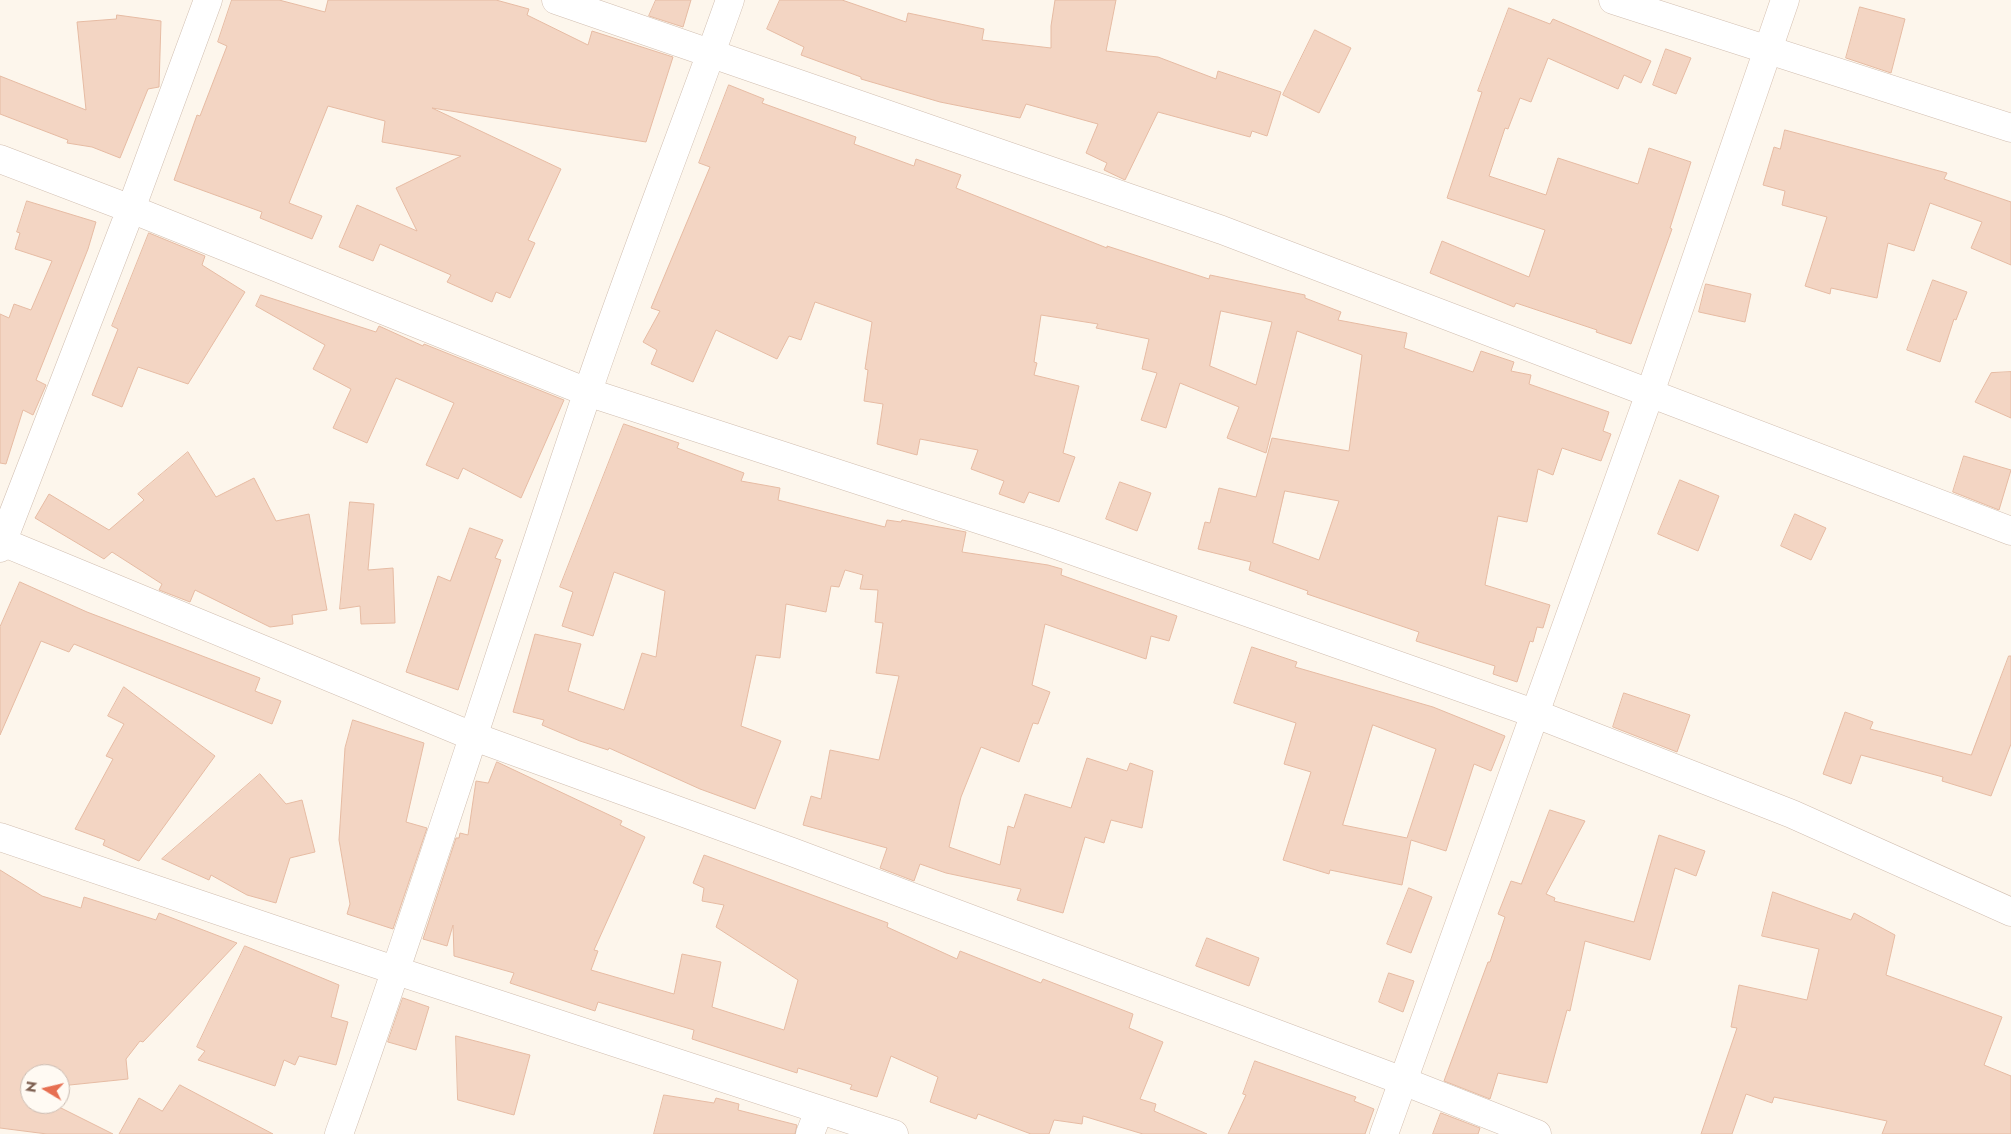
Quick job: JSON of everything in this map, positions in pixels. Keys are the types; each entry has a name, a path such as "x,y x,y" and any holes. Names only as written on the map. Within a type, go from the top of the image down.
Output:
{"street":[{"path":"208,0 131,209 1,543 472,736 792,852 1403,1081 1537,1134"},
{"path":"556,0 1222,230 2011,531"},
{"path":"338,1134 397,971 472,736 587,392 730,0"},
{"path":"1612,0 1768,48 2011,128"},
{"path":"1384,1134 1650,393 1785,0"},
{"path":"0,159 131,209 587,392 1045,541 1536,714 1792,814 2011,912"},
{"path":"0,837 397,971 815,1122 894,1134"}],"building":[{"path":"232,0 279,0 325,12 328,0 496,0 529,9 527,15 588,45 592,31 673,57 646,142 432,108 561,169 528,240 535,243 510,298 496,292 492,302 447,282 451,275 380,244 373,261 339,247 357,205 417,231 396,188 461,156 382,142 385,121 328,106 289,203 322,216 312,239 260,218 262,212 174,180 197,115 200,116 227,46 218,42"},
{"path":"656,0 691,0 683,27 649,16"},
{"path":"780,0 842,0 906,22 908,13 984,29 982,40 1051,48 1051,26 1055,0 1116,0 1106,51 1158,57 1216,79 1218,71 1281,92 1267,136 1252,131 1250,137 1158,112 1125,180 1104,170 1107,163 1086,153 1098,124 1026,104 1020,118 940,102 861,79 861,77 801,55 804,47 767,29"},
{"path":"1860,7 1905,19 1891,73 1846,58"},
{"path":"1509,8 1550,24 1553,19 1651,61 1641,83 1624,75 1618,89 1548,58 1531,102 1520,98 1508,129 1505,128 1489,176 1546,195 1558,158 1638,184 1649,148 1691,162 1670,228 1672,229 1631,344 1596,332 1597,330 1516,303 1514,307 1430,273 1442,241 1529,277 1545,230 1447,198 1482,92 1478,91"},
{"path":"117,15 161,21 159,87 148,89 120,158 92,147 67,143 68,140 0,114 0,76 86,110 77,22 116,19"},
{"path":"1315,30 1351,48 1319,113 1283,95"},
{"path":"1666,49 1691,58 1676,94 1653,85"},
{"path":"729,85 764,99 762,103 856,137 854,144 914,166 916,159 961,175 956,188 1107,248 1107,246 1209,279 1210,275 1305,295 1305,298 1341,312 1338,320 1407,333 1404,348 1473,372 1481,351 1514,362 1511,371 1531,375 1529,384 1609,412 1603,431 1611,434 1601,461 1562,448 1553,475 1538,469 1527,522 1498,516 1485,585 1550,605 1543,628 1537,627 1533,642 1530,641 1517,682 1493,674 1495,666 1416,641 1419,632 1307,594 1308,591 1249,570 1251,562 1198,549 1205,522 1210,523 1219,488 1256,497 1272,438 1349,451 1362,355 1297,331 1266,453 1227,438 1239,407 1180,383 1166,428 1141,420 1157,373 1142,369 1149,339 1096,328 1098,324 1041,315 1034,362 1037,363 1034,375 1079,386 1063,453 1075,457 1059,502 1029,492 1024,503 999,494 1004,481 971,469 978,450 920,439 917,455 877,444 883,404 864,401 868,370 865,369 872,322 815,302 801,340 789,336 777,359 716,330 693,382 651,364 657,350 643,342 660,311 651,308 710,167 699,163","holes":["1221,311 1272,322 1256,385 1210,366","1285,491 1339,501 1319,560 1273,543"]},
{"path":"1785,130 1947,173 1944,179 2011,202 2011,265 1971,248 1982,222 1930,203 1914,251 1888,243 1877,298 1831,288 1830,294 1805,286 1827,217 1782,205 1785,191 1763,185 1774,147 1780,149"},
{"path":"27,201 96,222 88,249 36,380 46,385 33,415 23,410 6,464 0,463 0,314 9,318 14,304 31,310 52,261 15,249 20,233 17,232"},
{"path":"149,233 205,256 202,265 245,292 188,384 138,367 122,407 92,395 118,329 112,326"},
{"path":"1933,280 1967,292 1956,320 1954,319 1940,362 1907,350"},
{"path":"1706,284 1751,294 1745,322 1699,312"},
{"path":"261,295 376,332 379,326 423,346 424,344 564,400 521,498 463,468 458,479 426,465 454,403 396,378 367,443 333,428 351,389 313,369 325,345 256,306"},
{"path":"2011,372 2011,418 1975,402 1991,373"},
{"path":"624,424 679,443 677,448 744,473 741,481 780,488 778,500 885,527 887,520 901,522 902,520 966,532 962,552 1048,565 1062,569 1061,575 1177,616 1169,641 1151,636 1146,659 1045,624 1032,685 1050,692 1038,724 1033,723 1019,762 981,747 961,797 949,847 1000,865 1008,826 1014,828 1025,794 1071,808 1087,758 1127,771 1130,763 1153,771 1142,828 1111,820 1104,843 1085,837 1063,913 1017,900 1021,889 946,873 920,864 914,881 880,868 887,848 803,825 811,796 821,799 830,750 879,760 899,676 876,673 883,623 875,622 878,590 860,589 863,575 845,570 839,587 831,586 826,612 786,604 780,658 756,655 741,726 781,741 755,809 700,789 609,748 608,750 580,741 542,725 544,720 513,712 535,634 581,644 568,691 624,710 642,653 656,657 665,591 614,572 593,636 562,626 573,592 560,587"},
{"path":"188,452 216,497 254,478 276,521 309,514 327,610 292,615 293,624 270,627 195,590 190,602 159,590 162,584 112,552 104,559 35,518 49,494 109,530 144,500 138,494"},
{"path":"1964,456 2011,470 1999,510 1953,492"},
{"path":"1680,480 1719,496 1698,551 1658,534"},
{"path":"1120,482 1151,493 1137,531 1106,519"},
{"path":"350,502 374,504 368,570 393,568 395,623 361,624 360,606 340,609"},
{"path":"1795,514 1826,528 1811,560 1781,546"},
{"path":"470,528 503,540 495,558 501,560 458,690 406,672 438,576 450,581"},
{"path":"20,582 87,612 260,678 255,691 281,701 272,724 74,644 69,652 41,641 0,735 0,627"},
{"path":"1252,647 1297,662 1295,667 1433,707 1505,736 1491,771 1474,764 1446,851 1411,840 1402,885 1330,870 1329,874 1283,860 1311,772 1284,764 1296,723 1234,703","holes":["1373,725 1436,749 1407,838 1343,825"]},
{"path":"2009,656 2011,656 2011,744 1991,796 1942,781 1943,777 1861,755 1851,784 1823,774 1845,712 1873,722 1870,729 1971,755"},
{"path":"124,687 215,756 139,861 103,845 105,840 75,829 113,759 106,756 124,724 108,716"},
{"path":"1624,693 1690,715 1677,752 1613,727"},
{"path":"353,720 424,743 406,822 427,828 393,929 347,914 350,904 339,840 345,748"},
{"path":"497,762 622,821 620,825 645,837 594,950 598,951 591,970 674,994 682,954 721,962 712,1007 784,1030 798,980 716,927 724,905 702,901 704,888 693,883 704,855 888,923 887,927 957,959 960,951 1041,983 1043,979 1133,1014 1129,1028 1163,1042 1140,1099 1156,1104 1154,1111 1207,1134 1143,1134 1083,1116 1082,1124 1054,1120 1049,1134 1031,1134 978,1114 976,1119 930,1102 938,1077 891,1056 877,1097 850,1089 852,1085 798,1068 797,1073 692,1039 694,1030 598,1002 595,1011 510,983 514,973 454,956 453,925 447,946 423,939 456,838 459,838 460,833 468,835 476,781 488,783"},
{"path":"260,774 286,804 302,800 315,852 290,858 276,903 247,895 211,875 209,880 162,859"},
{"path":"1550,810 1585,821 1546,894 1555,898 1554,901 1634,922 1659,835 1705,851 1696,876 1675,868 1650,960 1585,941 1570,1011 1567,1010 1547,1083 1498,1073 1490,1099 1444,1081 1488,962 1490,962 1505,917 1498,914 1511,881 1521,884"},
{"path":"0,870 42,896 81,908 84,897 156,920 159,913 237,943 143,1042 140,1041 126,1059 128,1079 70,1085 70,1064 20,1064 20,1114 70,1112 113,1134 47,1134 0,1128"},
{"path":"1409,888 1432,897 1411,953 1387,944"},
{"path":"1773,892 1851,920 1854,913 1895,935 1886,975 2002,1017 1984,1065 2011,1076 2011,1134 1882,1134 1887,1121 1774,1097 1772,1103 1746,1094 1732,1134 1701,1134 1737,1028 1731,1027 1739,985 1807,1000 1819,949 1762,936"},
{"path":"1207,938 1259,958 1249,986 1196,966"},
{"path":"245,946 339,985 331,1017 348,1022 336,1065 299,1056 295,1065 284,1060 275,1086 198,1060 205,1051 197,1047"},
{"path":"1389,973 1414,981 1403,1012 1379,1002"},
{"path":"403,998 429,1007 416,1050 388,1042"},
{"path":"456,1036 530,1055 514,1115 458,1100"},
{"path":"1255,1061 1356,1097 1354,1101 1374,1109 1365,1134 1228,1134 1246,1095 1243,1094"},
{"path":"180,1085 273,1134 119,1134 139,1098 162,1111"},
{"path":"664,1095 714,1103 716,1098 739,1104 738,1110 797,1125 795,1134 654,1134"},
{"path":"1441,1113 1480,1128 1478,1134 1433,1134"}]}
